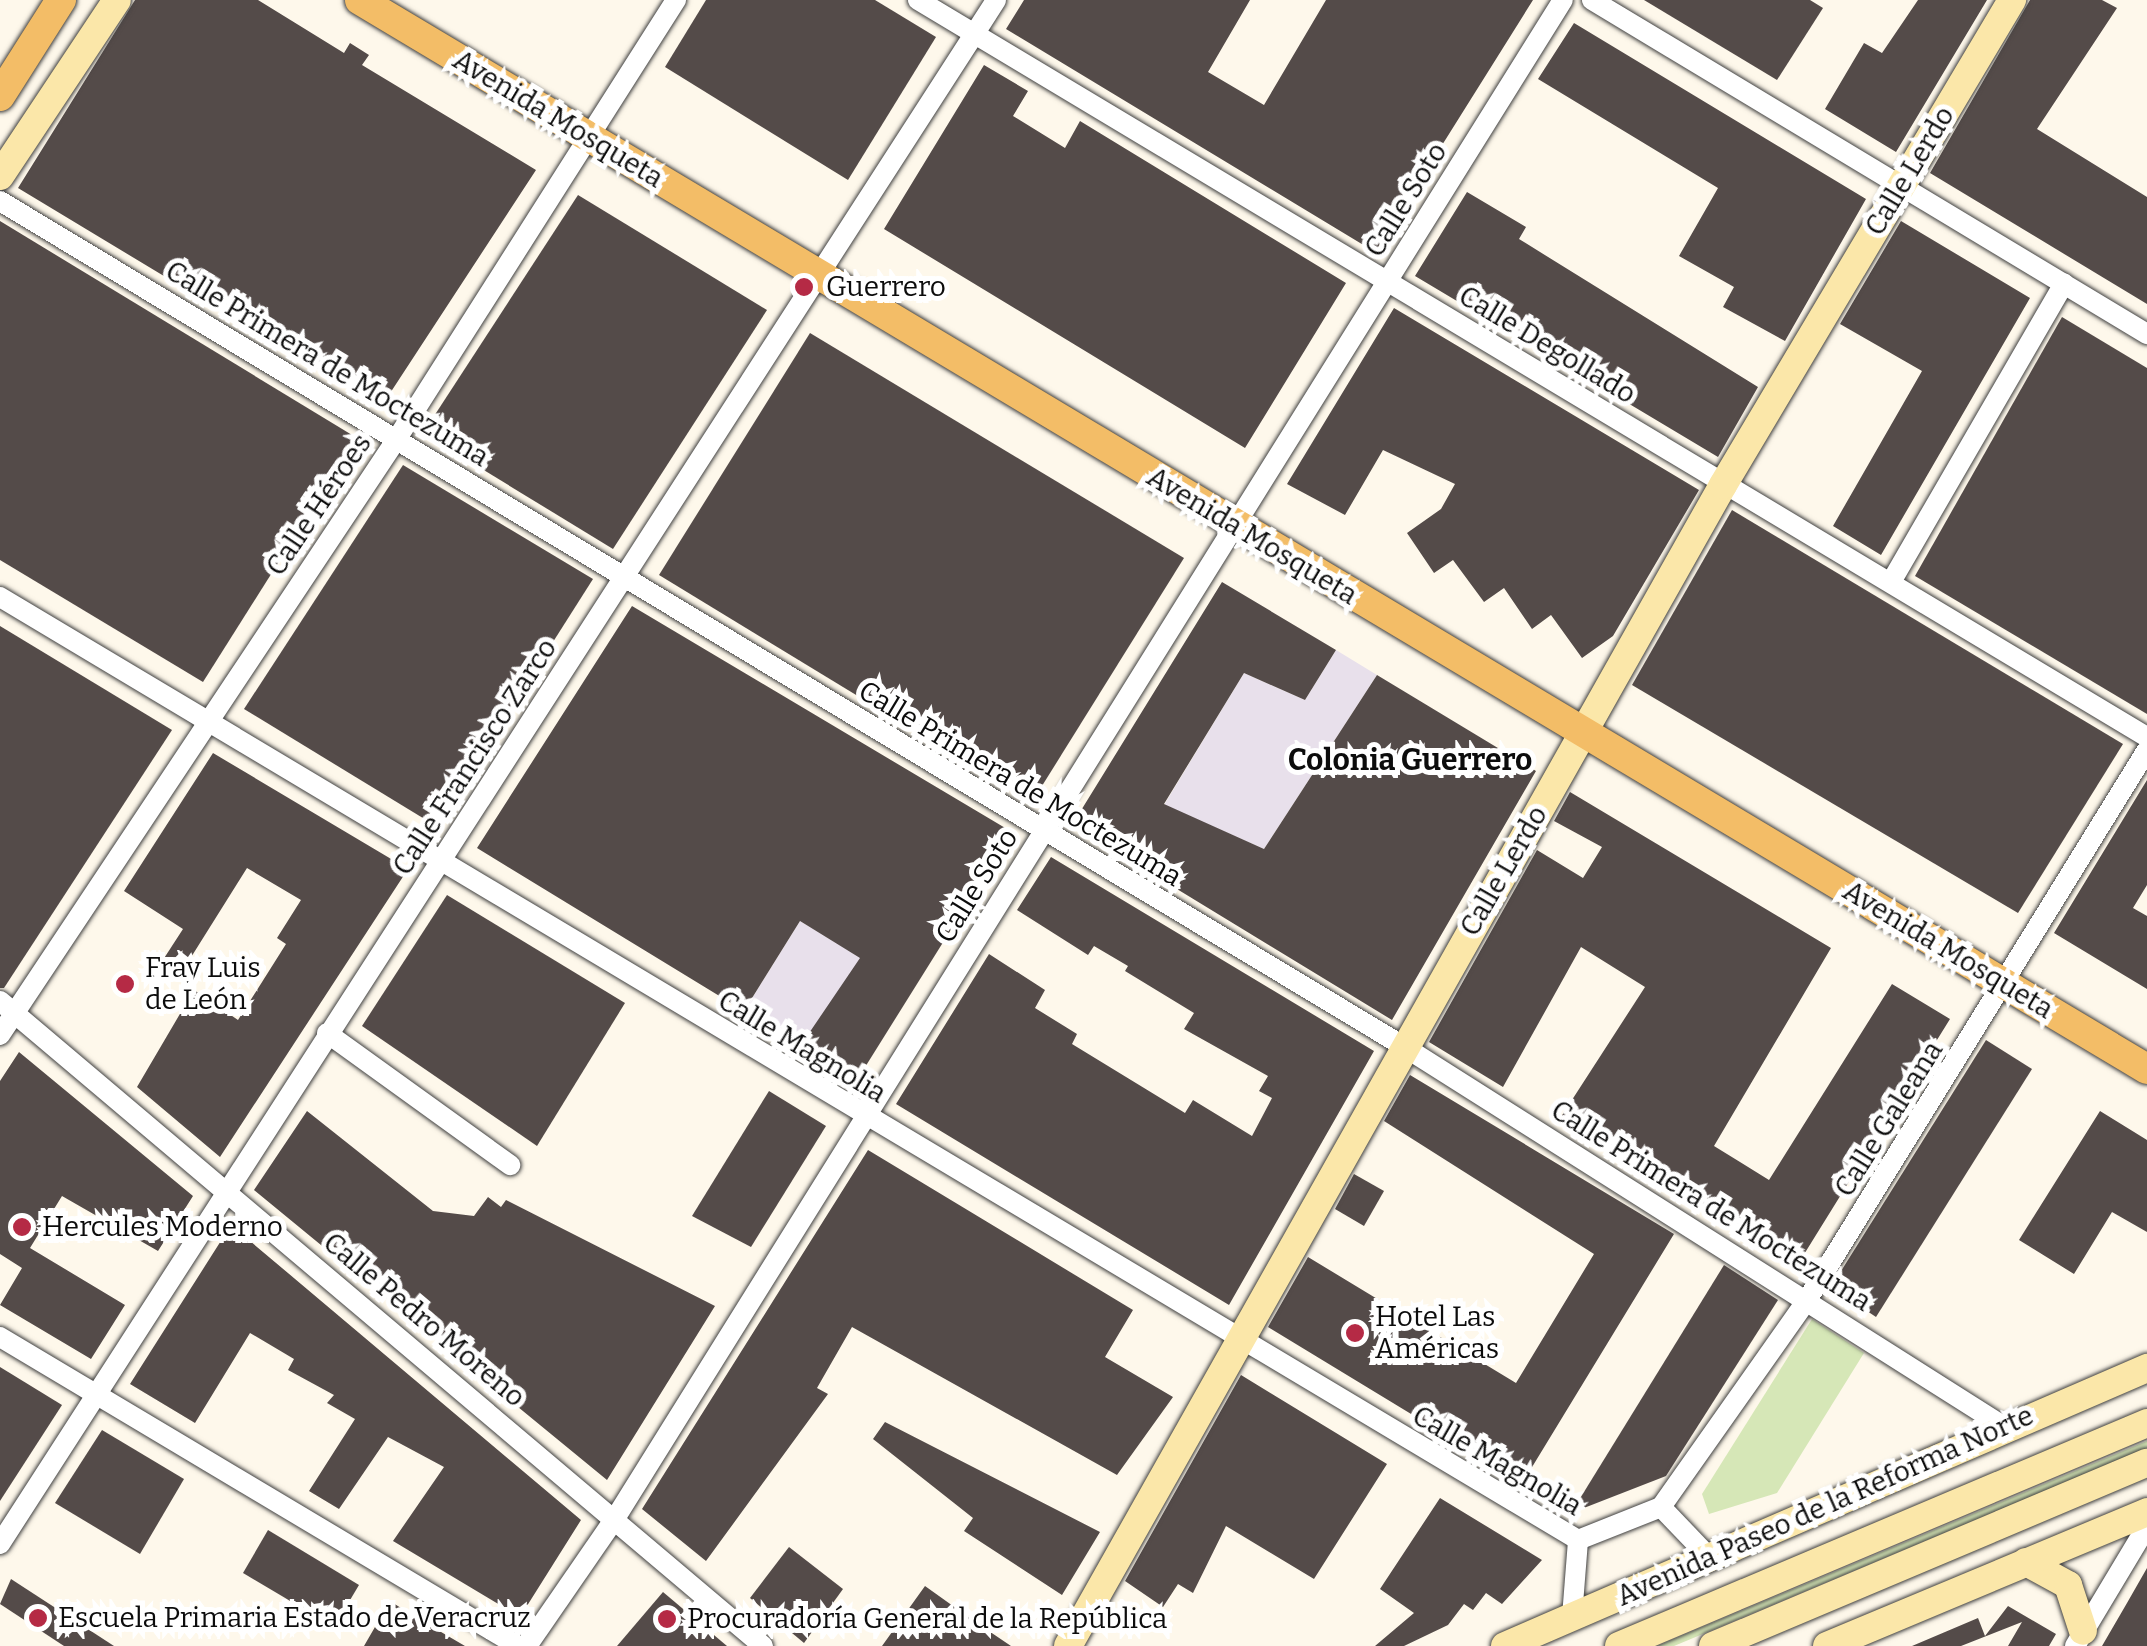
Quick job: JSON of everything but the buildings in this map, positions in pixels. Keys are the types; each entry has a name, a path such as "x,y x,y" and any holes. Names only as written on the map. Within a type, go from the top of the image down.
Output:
{"main road":[{"path":"0,96 61,0"},
{"name":"Avenida Mosqueta","path":"360,0 2147,1069"}],"street":[{"path":"0,176 117,0"},
{"name":"Calle Héroes","path":"0,1035 7,1006 398,437 676,0"},
{"name":"Calle Degollado","path":"918,0 2147,737"},
{"name":"Calle Francisco Zarco","path":"0,1544 225,1188 996,0"},
{"name":"Calle Soto","path":"527,1646 616,1518 1564,0"},
{"path":"1592,0 2147,334"},
{"name":"Calle Lerdo","path":"1068,1646 1722,485 2012,0"},
{"name":"Calle Primera de Moctezuma","path":"0,201 398,437 1044,832 1403,1046 1809,1297 2003,1426"},
{"path":"1891,582 2064,283"},
{"name":"Calle Magnolia","path":"0,596 1240,1342 1578,1540"},
{"name":"Calle Galeana","path":"1661,1507 1809,1297 2006,985 2147,750"},
{"name":"Calle Pedro Moreno","path":"7,1006 763,1646"},
{"path":"327,1032 510,1165"},
{"path":"0,1336 518,1646"},
{"name":"Avenida Paseo de la Reforma Norte","path":"1505,1646 2003,1426 2147,1368"},
{"name":"Avenida Paseo de la Reforma Norte","path":"1619,1646 2147,1423"},
{"path":"1713,1646 2147,1463"},
{"path":"1661,1507 1709,1557"},
{"name":"Calle Magnolia","path":"1578,1540 1661,1507"},
{"path":"1827,1646 2026,1562 2145,1521"},
{"path":"2079,1638 2145,1521"},
{"name":"Calle Magnolia","path":"1572,1617 1578,1540"},
{"path":"2026,1562 2068,1585 2079,1638"}],"shaded area":[{"path":"1336,650 1377,675 1264,849 1164,805 1244,673 1305,700"},
{"path":"800,921 866,961 801,1045 744,1011"}],"green space":[{"path":"1812,1319 1864,1353 1777,1493 1709,1514 1702,1494"},
{"path":"2147,1441 2147,1448 1674,1646 1657,1646"}],"place":[{"name":"Guerrero","path":"804,287"},
{"name":"Fray Luis de León","path":"125,984"},
{"name":"Hercules Moderno","path":"22,1227"},
{"name":"Hotel Las Américas","path":"1355,1333"},
{"name":"Escuela Primaria Estado de Veracruz","path":"38,1618"},
{"name":"Procuradoría General de la República","path":"667,1619"}],"district":[{"name":"Colonia Guerrero","path":"1410,760"}]}
